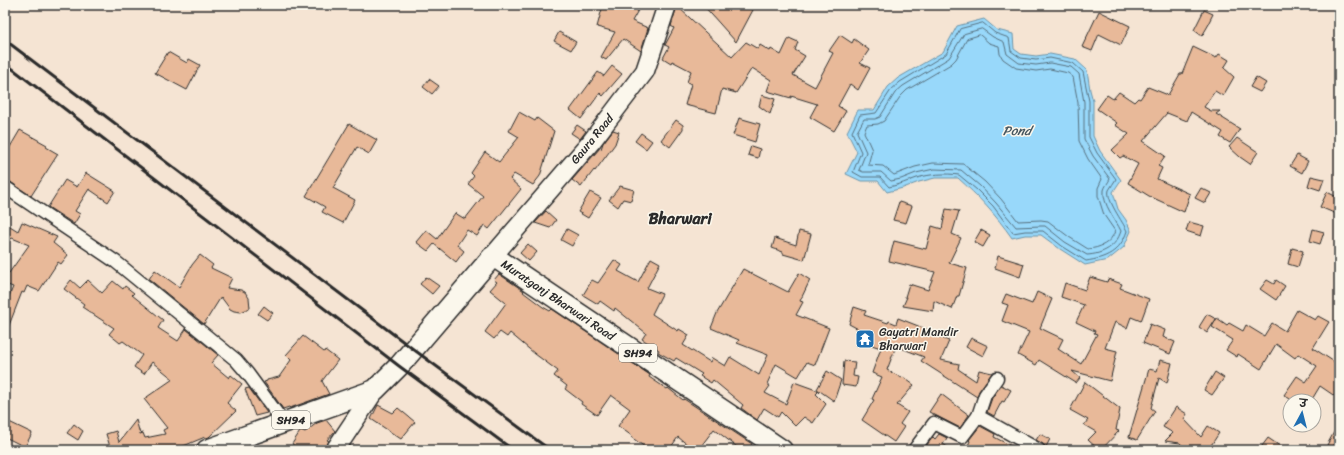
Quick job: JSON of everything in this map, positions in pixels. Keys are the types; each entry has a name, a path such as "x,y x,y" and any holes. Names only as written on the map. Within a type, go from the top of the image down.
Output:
{"main road":[{"name":"SH94","path":"207,450 375,390 399,366 492,257"},
{"name":"Muratganj Bharwari Road","path":"492,257 502,262 782,450"}],"street":[{"name":"Gaura Road","path":"492,257 591,142 645,71 667,5"},
{"path":"5,187 116,262 236,360 284,423"},
{"path":"914,450 934,423 962,437 978,416 986,395 997,378"},
{"path":"335,450 375,390"},
{"path":"978,416 1039,450"}],"water":[{"name":"Pond","path":"984,19 997,30 1013,34 1014,49 1021,54 1036,56 1050,54 1075,59 1087,70 1093,101 1093,136 1100,151 1121,180 1113,192 1118,209 1126,220 1131,231 1124,247 1108,260 1085,265 1041,235 1025,235 1012,238 1000,221 958,178 935,178 887,192 878,181 861,181 846,174 857,152 847,132 858,110 874,110 888,87 898,78 943,52 957,26"}],"building":[{"path":"603,5 641,5 632,21 648,28 641,51 623,39 606,60 601,57 615,32 597,27"},
{"path":"703,5 743,5 753,10 736,42"},
{"path":"677,6 732,57 746,42 758,49 760,45 781,55 789,38 798,42 795,50 805,56 793,75 815,87 833,53 829,51 840,35 852,43 854,39 869,50 860,63 870,68 858,90 850,84 838,106 846,111 834,131 810,117 817,104 791,96 791,98 767,91 771,80 752,68 736,93 722,89 716,113 685,105 691,84 687,82 691,71 663,58 669,47 665,45 674,28 671,26"},
{"path":"1204,10 1213,14 1202,36 1194,30"},
{"path":"1099,11 1130,26 1121,45 1099,34 1092,51 1082,47"},
{"path":"559,32 576,42 571,50 554,41"},
{"path":"1193,47 1216,58 1219,54 1229,60 1224,68 1234,77 1223,96 1215,91 1204,107 1211,111 1220,111 1216,114 1240,129 1230,143 1220,137 1223,132 1191,112 1187,121 1167,113 1143,141 1165,156 1158,166 1162,168 1157,179 1190,194 1184,212 1149,196 1128,183 1138,164 1123,156 1120,158 1112,150 1129,134 1115,125 1117,123 1097,109 1107,95 1113,99 1119,92 1134,102 1138,98 1140,99 1148,87 1168,95 1180,74 1182,74"},
{"path":"168,52 187,63 189,59 200,65 187,90 155,73"},
{"path":"612,66 622,74 603,96 600,93 581,119 570,110 598,72 604,76"},
{"path":"1256,77 1266,83 1260,92 1250,87"},
{"path":"429,79 439,86 432,94 423,87"},
{"path":"762,95 775,99 770,114 759,106"},
{"path":"519,112 535,121 537,118 554,131 540,176 533,185 514,174 510,179 521,189 489,229 484,225 477,236 467,230 457,245 464,251 456,262 434,244 428,251 416,242 426,230 437,239 455,213 465,219 483,196 468,184 474,176 471,173 485,152 499,162 519,137 509,131"},
{"path":"739,118 760,124 755,142 733,135"},
{"path":"676,120 683,125 683,129 670,147 661,140"},
{"path":"349,124 377,140 369,154 357,147 333,188 355,200 343,223 322,212 325,207 306,196"},
{"path":"577,125 586,131 580,139 571,133"},
{"path":"20,130 47,145 46,147 58,154 31,196 9,181 5,180 5,144 10,147"},
{"path":"613,130 619,132 615,144 581,187 572,180 600,148 601,149 603,143"},
{"path":"641,133 652,141 646,149 635,141"},
{"path":"1237,138 1258,152 1250,164 1229,147"},
{"path":"751,146 760,149 758,158 748,155"},
{"path":"1297,155 1308,161 1302,173 1290,166"},
{"path":"86,173 115,191 108,202 89,189 75,211 80,214 74,224 48,207 65,180 77,187"},
{"path":"1311,176 1324,179 1320,190 1308,186"},
{"path":"620,186 634,190 631,201 623,199 618,207 609,200"},
{"path":"1201,188 1211,193 1205,203 1195,198"},
{"path":"590,192 601,198 588,218 578,212"},
{"path":"1327,192 1339,198 1339,202 1334,213 1320,207"},
{"path":"899,202 912,206 906,223 893,220"},
{"path":"946,209 959,211 952,234 961,238 949,263 967,268 959,296 957,296 952,309 934,301 933,311 903,306 907,297 905,297 909,284 928,290 935,272 889,261 894,241 926,249 932,226 942,229"},
{"path":"546,211 556,220 550,228 535,223"},
{"path":"22,222 57,237 53,243 68,255 61,264 58,262 39,291 27,286 24,293 22,292 6,333 5,306 13,287 5,284 5,271 9,273 29,245 12,238 5,244 5,223 18,231"},
{"path":"1189,222 1204,226 1201,236 1186,231"},
{"path":"567,229 578,235 572,246 561,240"},
{"path":"1313,229 1324,232 1320,244 1310,241"},
{"path":"981,230 990,235 983,247 974,242"},
{"path":"799,231 811,234 804,260 783,254 783,252 772,248 775,238 796,245"},
{"path":"528,244 537,252 529,261 520,253"},
{"path":"1292,248 1303,251 1298,267 1288,264"},
{"path":"200,255 213,265 211,268 232,278 227,288 245,292 249,298 250,308 241,312 234,311 230,309 221,297 204,324 149,279 155,270 179,287 192,265"},
{"path":"998,256 1024,264 1020,277 995,268"},
{"path":"651,258 660,263 647,288 662,294 652,314 678,331 679,329 689,335 683,345 710,362 712,358 725,366 730,357 759,375 768,355 737,343 739,340 711,328 717,313 743,269 788,292 799,273 810,280 800,301 803,302 796,315 829,328 815,365 807,362 798,377 776,364 767,384 770,386 765,393 786,404 794,382 819,391 816,394 826,404 813,423 804,417 795,426 781,412 778,417 764,408 757,420 741,408 743,405 713,380 711,383 700,376 702,374 676,358 674,361 658,352 659,350 642,339 646,333 615,308 614,311 600,301 598,304 583,295 592,280 598,283 614,260 622,265 618,271 638,282"},
{"path":"499,274 524,291 523,292 543,307 550,311 552,309 650,375 649,377 667,389 668,388 683,400 684,399 752,444 748,450 741,450 714,429 698,450 694,450 678,437 669,450 649,450 618,426 630,409 611,395 597,415 581,404 582,402 565,389 567,386 554,376 558,371 510,333 507,337 500,332 494,339 485,332 506,303 490,290 497,282 494,280"},
{"path":"426,277 439,286 432,294 420,284"},
{"path":"1090,277 1107,282 1108,279 1122,284 1120,288 1149,299 1141,321 1131,317 1127,328 1115,322 1105,348 1117,351 1110,381 1072,371 1080,378 1076,383 1039,360 1036,365 1018,355 1029,332 1002,321 1008,305 1002,303 1006,294 1032,304 1037,292 1052,299 1040,328 1063,339 1058,349 1081,364 1097,334 1094,333 1095,331 1076,322 1084,305 1061,297 1065,283 1085,290"},
{"path":"71,280 80,288 88,280 102,293 113,281 123,289 125,286 134,293 132,295 163,320 158,328 178,341 186,329 218,355 211,363 229,378 231,375 242,384 227,403 236,411 209,437 205,437 174,450 111,450 106,434 116,431 119,442 136,420 140,434 143,433 145,438 165,434 163,430 167,428 144,399 173,379 152,362 144,374 134,367 142,355 123,341 120,343 109,334 114,328 82,307 84,304 64,289"},
{"path":"1267,280 1274,284 1276,280 1285,286 1276,300 1260,289"},
{"path":"264,306 273,313 267,320 258,314"},
{"path":"854,307 866,311 864,315 888,323 889,321 896,324 898,318 931,331 930,333 949,341 941,360 959,364 958,369 976,381 979,370 992,373 979,391 977,397 921,361 924,357 896,346 887,370 902,378 903,377 914,385 897,405 908,412 900,424 904,427 894,442 862,420 874,400 872,399 882,377 872,373 881,348 859,341 862,331 849,324"},
{"path":"1297,310 1315,320 1318,316 1329,322 1313,348 1339,365 1339,399 1320,386 1316,393 1285,393 1297,376 1306,382 1317,366 1298,354 1295,358 1276,344 1261,369 1238,354 1237,357 1226,350 1233,340 1212,327 1217,318 1227,325 1229,323 1243,331 1246,325 1264,336 1272,323 1285,331"},
{"path":"1207,314 1216,319 1207,333 1199,327"},
{"path":"1150,324 1165,330 1163,337 1175,342 1170,354 1143,343"},
{"path":"303,336 324,352 325,350 338,360 322,381 329,394 290,408 283,409 264,382 279,377 291,360 286,355"},
{"path":"971,338 988,346 983,356 966,347"},
{"path":"1160,360 1172,363 1167,383 1159,378 1151,408 1155,411 1137,440 1129,437 1149,369 1157,371"},
{"path":"844,361 855,362 853,376 858,377 856,387 842,385"},
{"path":"827,371 841,380 834,401 817,389"},
{"path":"1215,372 1224,378 1212,395 1204,390"},
{"path":"1085,382 1120,409 1116,430 1119,431 1101,450 1099,450 1088,440 1096,432 1084,425 1088,420 1070,410"},
{"path":"1001,385 1011,390 1004,402 1002,401 994,416 987,412 992,398"},
{"path":"249,388 267,413 255,416 245,389"},
{"path":"941,394 969,415 960,428 929,412"},
{"path":"378,405 393,413 398,408 415,422 401,439 371,419"},
{"path":"1176,407 1187,414 1184,419 1201,437 1208,426 1219,433 1208,450 1187,450 1180,443 1165,441 1173,433 1163,427"},
{"path":"5,420 32,433 25,447 5,437"},
{"path":"326,420 335,431 327,440 329,441 325,450 302,450 292,444 301,430 305,432 317,423"},
{"path":"1339,423 1339,450 1325,450 1328,446 1327,445"},
{"path":"74,424 83,431 78,440 67,433"},
{"path":"980,426 995,434 994,437 1019,450 966,450 970,441 969,440"},
{"path":"939,434 947,438 943,444 952,450 923,450 933,437 935,439"},
{"path":"1040,434 1050,439 1046,447 1036,440"},
{"path":"1268,438 1286,450 1259,450"}],"railway":[{"path":"5,40 413,349 550,450"},
{"path":"5,63 399,366 513,450"}],"place":[{"name":"Gayatri Mandir Bharwari","path":"865,339"}],"district":[{"name":"Bharwari","path":"680,218"}]}
